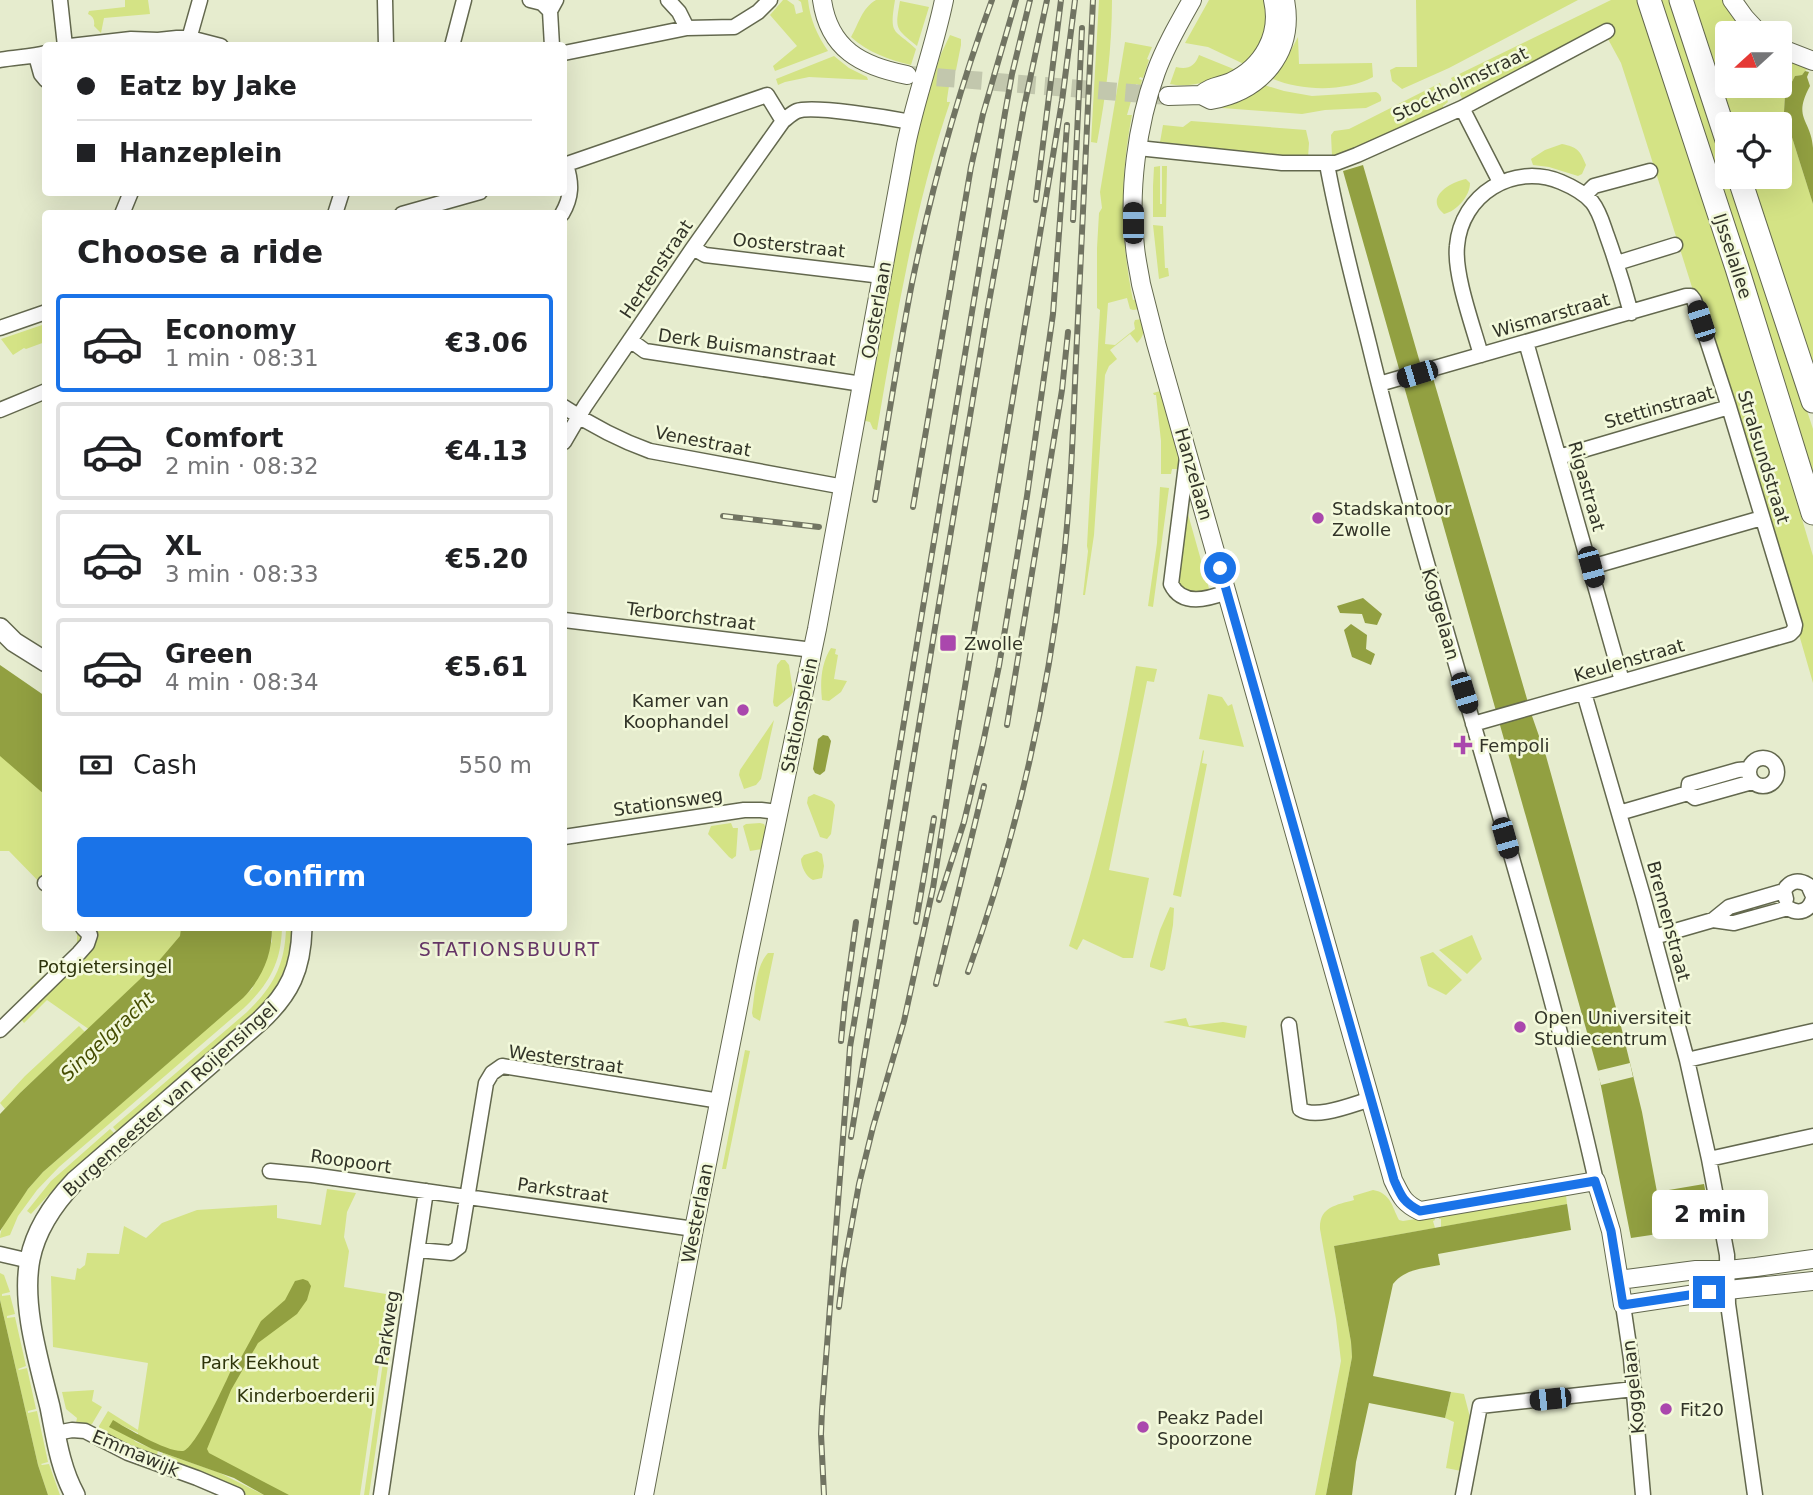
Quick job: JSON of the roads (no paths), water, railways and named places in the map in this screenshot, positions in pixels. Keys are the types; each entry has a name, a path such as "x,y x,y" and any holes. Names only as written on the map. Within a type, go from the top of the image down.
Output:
{"main road":[{"name":"IJsselallee","path":"1649,0 1737,268 1813,513"},
{"path":"1681,0 1718,112"},
{"name":"IJsselallee","path":"1744,189 1813,401"},
{"path":"0,628 15,642 42,659"},
{"name":"Burgemeester van Roijensingel","path":"55,1433 39,1362 28,1284 30,1261 42,1227 58,1200 75,1181 260,1021 280,1000 298,967 302,931"},
{"path":"55,1433 64,1469 75,1495"}],"street":[{"path":"60,0 65,42"},
{"path":"105,42 131,39 188,42 200,0"},
{"path":"385,0 386,42"},
{"path":"453,42 464,0"},
{"path":"530,0 553,5 552,42"},
{"path":"668,0 679,12 687,28"},
{"path":"567,51 687,28 734,27 758,12 770,0"},
{"path":"822,0 824,16 832,33 849,53 873,66 906,75"},
{"name":"Oosterlaan","path":"842,492 911,122 944,0"},
{"name":"Hanzelaan","path":"1192,0 1155,74 1143,118 1134,174 1135,246 1141,284 1397,1189 1409,1205 1420,1211 1595,1181"},
{"path":"1201,95 1209,88 1245,74 1265,54 1275,23 1272,0"},
{"path":"1168,96 1201,95 1211,100 1237,93 1256,82 1280,53 1286,32 1285,0"},
{"path":"1732,0 1748,21"},
{"name":"Stockholmstraat","path":"1327,164 1357,155 1462,108 1607,31"},
{"path":"1792,53 1813,61"},
{"path":"0,60 41,54 42,75"},
{"path":"567,164 767,94 783,121 796,111 808,109 911,122"},
{"path":"1462,108 1500,182"},
{"name":"Hertenstraat","path":"567,437 630,340 783,121"},
{"path":"1138,148 1282,163 1327,164"},
{"name":"Koggelaan","path":"1327,164 1379,384 1419,535 1570,1069 1595,1181 1611,1231 1634,1389 1643,1495"},
{"path":"564,210 571,191 567,170"},
{"path":"1585,195 1594,186 1650,171"},
{"name":"Wismarstraat","path":"1481,355 1459,273 1457,244 1471,207 1500,182 1516,176 1534,175 1553,179 1572,186 1585,195 1599,213 1631,313"},
{"path":"416,210 466,196"},
{"path":"1617,263 1675,245"},
{"name":"Oosterstraat","path":"693,248 705,255 882,276"},
{"name":"Wismarstraat","path":"1379,384 1691,296"},
{"name":"Stralsundstraat","path":"1691,296 1729,407 1795,625 1794,630"},
{"path":"0,328 42,313"},
{"name":"Derk Buismanstraat","path":"630,340 645,351 862,384"},
{"name":"Rigastraat","path":"1526,342 1622,681"},
{"path":"0,410 42,393"},
{"name":"Stettinstraat","path":"1559,457 1729,407"},
{"name":"Venestraat","path":"567,409 611,435 650,451 842,492"},
{"path":"1188,452 1171,584 1181,596 1198,600 1227,592"},
{"name":"Stationsplein","path":"753,932 813,650 842,492"},
{"path":"1591,567 1762,518"},
{"name":"Terborchstraat","path":"567,620 813,650"},
{"name":"Keulenstraat","path":"1473,724 1790,634 1794,630"},
{"name":"Bremenstraat","path":"1584,692 1687,1060 1709,1158 1728,1270 1728,1304 1755,1495"},
{"path":"1619,813 1688,793 1695,798 1750,776"},
{"name":"Stationsweg","path":"567,837 744,810 778,812"},
{"path":"1654,937 1713,920 1729,907 1784,891 1789,884 1799,881 1808,884 1813,897 1810,906 1801,911 1788,908 1734,923 1713,920"},
{"path":"1784,891 1788,908"},
{"path":"0,1030 87,944 90,935 86,931"},
{"name":"Westerlaan","path":"644,1495 753,932"},
{"path":"1289,1025 1300,1109 1307,1114 1318,1113 1371,1100"},
{"path":"1687,1060 1813,1031"},
{"name":"Westerstraat","path":"466,1196 486,1083 492,1073 502,1066 720,1101"},
{"path":"1709,1158 1813,1136"},
{"name":"Roopoort","path":"270,1171 426,1191"},
{"name":"Parkstraat","path":"426,1191 694,1229"},
{"name":"Parkweg","path":"381,1495 426,1191"},
{"path":"418,1250 451,1253 459,1247 466,1196"},
{"path":"0,1254 30,1261"},
{"path":"1619,1280 1813,1259"},
{"path":"1623,1305 1813,1281"},
{"path":"1463,1495 1480,1406 1634,1389"},
{"name":"Emmawijk","path":"55,1433 85,1431 128,1453 237,1495"}],"water":[{"path":"1805,71 1809,72 1807,77 1810,86 1803,112 1812,138 1813,204 1792,137 1792,112 1784,112 1785,98 1792,98 1792,82 1795,76 1802,75"},
{"path":"1363,165 1425,380 1433,378 1546,756 1620,1022 1642,1112 1657,1192 1704,1184 1712,1226 1631,1238 1598,1071 1343,171"},
{"path":"1363,598 1382,614 1377,625 1365,623 1362,614 1340,613 1337,606"},
{"path":"1351,624 1367,635 1366,649 1375,654 1371,665 1352,657 1344,630"},
{"path":"0,665 42,694 42,792 0,756"},
{"path":"823,735 828,736 831,741 825,771 820,775 813,769 818,739"},
{"name":"Singelgracht","path":"181,931 272,931 268,957 261,974 243,998 43,1172 28,1189 0,1231 0,1114 157,963 180,936"},
{"path":"1567,1204 1571,1230 1438,1254 1440,1265 1408,1272 1393,1284 1373,1376 1451,1392 1445,1418 1369,1403 1352,1495 1326,1495 1352,1357 1334,1246"},
{"path":"303,1279 311,1286 307,1300 297,1314 258,1343 231,1390 207,1449 209,1453 289,1495 264,1495 234,1478 152,1449 109,1427 113,1420 168,1448 183,1451 202,1428 232,1368 237,1365 261,1321 285,1300 295,1281"},
{"path":"0,1300 38,1465 48,1495 0,1495"}],"tunnel":[{"path":"910,75 1168,96"}],"railway":[{"path":"875,500 907,310 928,211 957,105 992,0"},
{"path":"913,507 971,167 983,114 1016,0"},
{"path":"824,1495 822,1410 850,1047 1005,113 1030,0"},
{"path":"851,1137 987,313 1024,107 1047,0"},
{"path":"1036,200 1061,0"},
{"path":"839,1307 859,1184 904,1021 933,888 1062,101 1075,0"},
{"path":"968,972 1000,873 1027,771 1048,668 1063,565 1071,462 1093,0"},
{"path":"1073,220 1082,28"},
{"path":"939,900 964,822 999,666 1053,314 1067,125"},
{"path":"1007,725 1062,390 1068,332"},
{"path":"723,516 819,527"},
{"path":"936,984 984,786"},
{"path":"916,922 934,818"},
{"path":"841,1041 856,922"}],"place":[{"name":"Stadskantoor Zwolle","path":"1318,518"},
{"name":"Zwolle","path":"948,643"},
{"name":"Kamer van Koophandel","path":"743,710"},
{"name":"Fempoli","path":"1463,745"},
{"name":"Open Universiteit Studiecentrum","path":"1520,1027"},
{"name":"Fit20","path":"1666,1409"},
{"name":"Peakz Padel Spoorzone","path":"1143,1427"}],"district":[{"name":"STATIONSBUURT","path":"510,949"}],"park label":[{"name":"Potgietersingel","path":"105,966"},
{"name":"Park Eekhout","path":"260,1362"},
{"name":"Kinderboerderij","path":"306,1395"}]}
